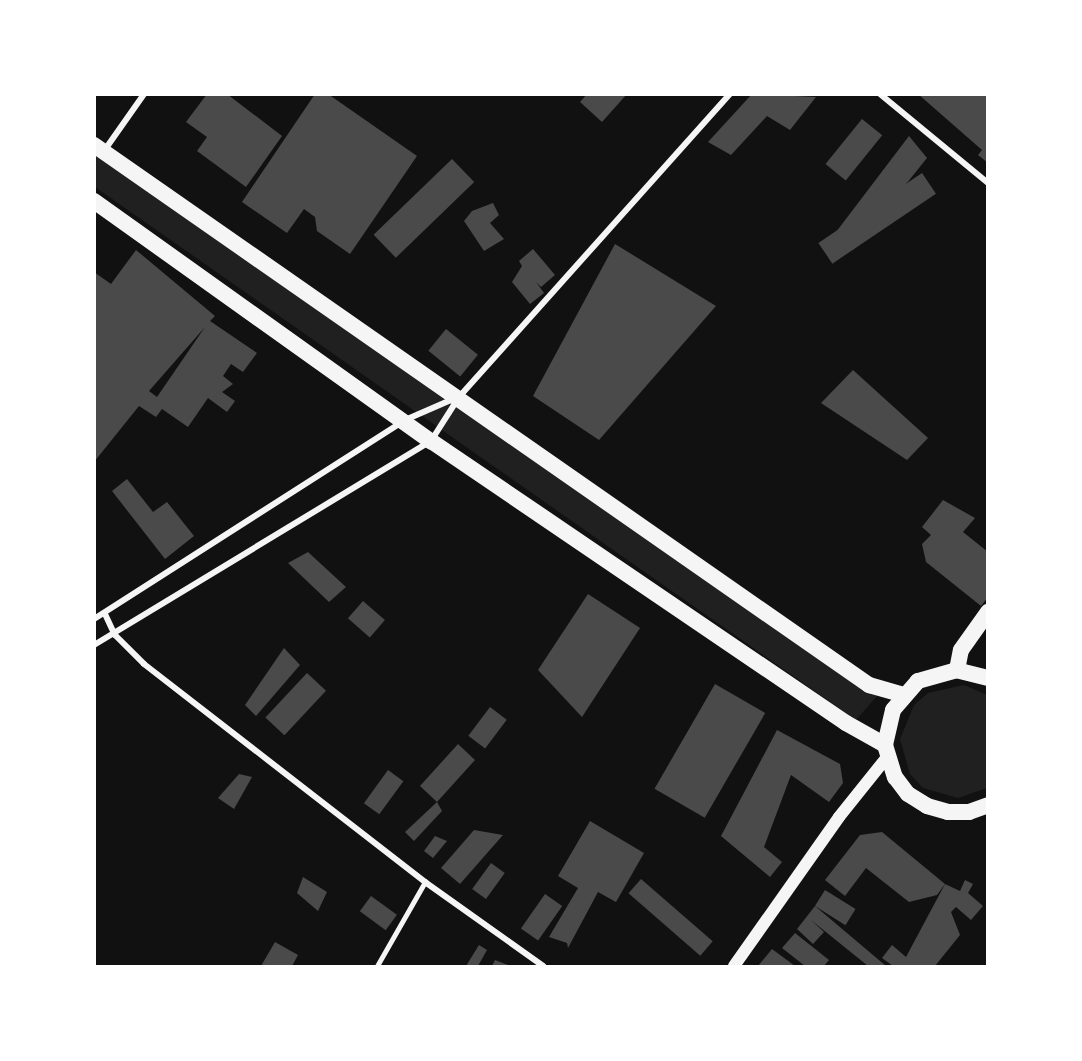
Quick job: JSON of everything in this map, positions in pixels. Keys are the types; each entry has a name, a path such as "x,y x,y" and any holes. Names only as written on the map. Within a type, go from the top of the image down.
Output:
{"highway":[{"path":"99,148 869,685 903,695"},
{"path":"94,201 405,420 431,441 886,751"},
{"path":"957,670 961,650 987,612"},
{"path":"987,678 957,670 918,681 903,695 893,710 886,751 895,777 908,794 927,806 948,812 969,812 987,805"}],"main road":[{"path":"734,966 886,751"}],"street":[{"path":"99,148 144,94"},
{"path":"94,645 115,635 431,441 459,397 730,94"},
{"path":"880,94 987,183"},
{"path":"94,619 405,420 459,397"},
{"path":"105,614 115,635 144,664 425,882 543,966"}],"lane":[{"path":"377,966 425,882"}],"shaded area":[{"path":"95,141 877,696 856,720 95,187"},
{"path":"964,685 987,695 987,788 958,798 923,788 910,774 900,739 914,705 928,693"}],"building":[{"path":"207,94 227,94 282,136 246,187 197,151 207,137 186,122"},
{"path":"315,94 328,94 417,156 350,254 317,231 315,217 304,209 287,233 242,202"},
{"path":"587,94 627,94 602,122 580,102"},
{"path":"752,94 816,97 790,130 767,116 731,155 708,142"},
{"path":"918,94 988,94 988,163 978,155 982,150"},
{"path":"862,119 882,135 846,180 825,164"},
{"path":"909,136 927,158 853,250 836,232"},
{"path":"452,159 474,182 396,258 374,235"},
{"path":"922,173 936,194 832,264 818,243"},
{"path":"493,203 499,215 490,223 504,239 484,251 464,221 472,211"},
{"path":"615,244 716,306 599,440 533,396"},
{"path":"533,249 555,275 541,287 536,282 544,293 530,304 512,282 522,266 519,261"},
{"path":"136,250 215,316 210,321 257,353 243,372 231,364 223,376 233,384 222,392 235,401 227,412 208,398 188,427 162,409 156,417 139,406 94,462 94,272 111,284","holes":["205,327 157,397 149,391"]},
{"path":"446,329 478,355 460,377 428,351"},
{"path":"853,370 928,438 907,460 821,403"},
{"path":"127,479 153,512 167,502 194,536 165,559 112,491"},
{"path":"943,500 975,518 963,532 988,552 988,597 981,606 926,562 922,544 931,535 922,527"},
{"path":"308,552 346,587 329,602 288,563"},
{"path":"588,594 640,628 582,717 538,670"},
{"path":"363,601 385,620 370,637 348,618"},
{"path":"284,648 300,665 256,716 245,705"},
{"path":"307,673 326,691 284,735 265,718"},
{"path":"715,684 765,713 705,818 654,789"},
{"path":"490,707 507,720 485,748 468,736"},
{"path":"777,730 840,764 843,783 829,802 791,775 764,847 782,862 770,877 721,836"},
{"path":"458,744 475,760 437,802 420,786"},
{"path":"388,770 403,781 379,814 364,803"},
{"path":"239,774 252,777 234,809 218,798"},
{"path":"437,802 442,811 414,841 405,832"},
{"path":"590,821 644,853 616,902 598,892 568,948 567,943 549,937 578,888 558,876"},
{"path":"474,830 503,835 460,884 441,868"},
{"path":"882,832 945,884 937,895 909,902 866,868 845,896 825,880 860,835"},
{"path":"435,836 447,841 433,858 424,851"},
{"path":"491,863 505,873 486,899 472,889"},
{"path":"303,877 327,892 318,911 297,893"},
{"path":"641,879 713,941 700,956 629,893"},
{"path":"965,880 973,884 968,893 983,906 971,920 956,907 951,912 960,935 935,966 893,966 882,958 892,945 906,957 945,884 960,891"},
{"path":"825,890 856,909 845,925 815,906"},
{"path":"545,894 562,906 538,940 521,928"},
{"path":"371,896 397,915 386,930 360,911"},
{"path":"815,906 886,966 868,966 811,920 824,932 813,944 797,929"},
{"path":"795,933 829,960 824,966 805,966 782,948"},
{"path":"275,942 298,955 292,966 261,966"},
{"path":"479,945 487,950 478,966 466,966"},
{"path":"772,949 795,966 758,966"},
{"path":"495,960 511,966 492,966"}]}
